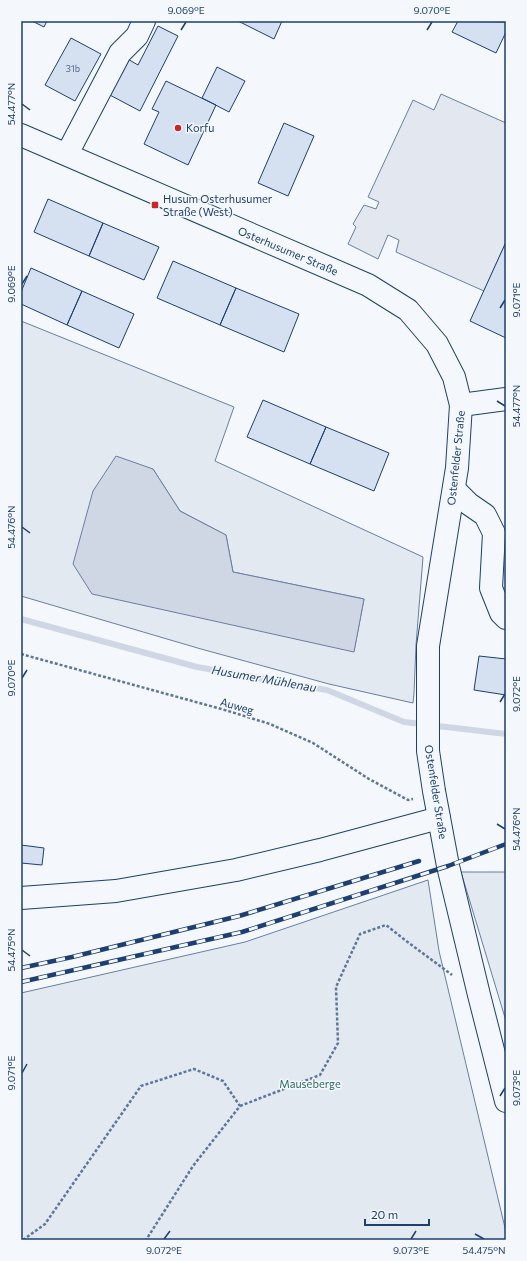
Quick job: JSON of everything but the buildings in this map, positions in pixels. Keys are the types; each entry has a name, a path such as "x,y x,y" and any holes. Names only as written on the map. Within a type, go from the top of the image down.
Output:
{"main road":[{"path":"67,154 120,53 132,43 144,21"},
{"name":"Osterhusumer Straße","path":"21,135 368,285 408,310 437,344 454,377 461,405"},
{"path":"461,405 506,399"},
{"name":"Ostenfelder Straße","path":"461,405 457,468 428,646 428,751 448,866 506,1101"},
{"path":"454,489 469,504 485,515 494,533 490,588 501,613 506,618"},
{"path":"21,898 116,891 236,870 320,850 439,818"}],"path":[{"name":"Auweg","path":"21,654 270,724 313,743 369,779 408,800 434,791"},
{"path":"146,1240 193,1166 240,1106 320,1075 338,1043 336,987 360,934 386,925 457,979 474,972"},
{"path":"23,1240 45,1224 141,1086 194,1069 223,1081 240,1106"}],"green space":[{"path":"21,321 234,407 215,461 423,557 413,703 329,684 201,649 21,596","holes":["153,469 180,511 226,535 233,572 364,599 354,651 93,491"]},
{"path":"461,872 506,872 506,1021"},
{"name":"Mauseberge","path":"428,880 439,951 506,1232 506,1240 21,1240 21,993 245,942"}],"shaded area":[{"path":"441,94 506,123 506,242 484,291 396,252 399,240 388,235 378,259 348,244 356,227 353,224 364,205 376,209 379,202 368,197 413,100 434,110"},
{"path":"116,456 153,469 180,511 226,535 233,572 364,599 354,652 92,594 73,564 93,491"}],"waterway":[{"name":"Husumer Mühlenau","path":"21,619 197,667 327,690 404,722 506,734"}],"railway":[{"path":"21,982 242,932 448,866 506,844"},
{"path":"21,968 239,916 419,861"}],"place":[{"name":"Korfu","path":"178,128"},
{"name":"Husum Osterhusumer Straße (West)","path":"155,205"}]}
